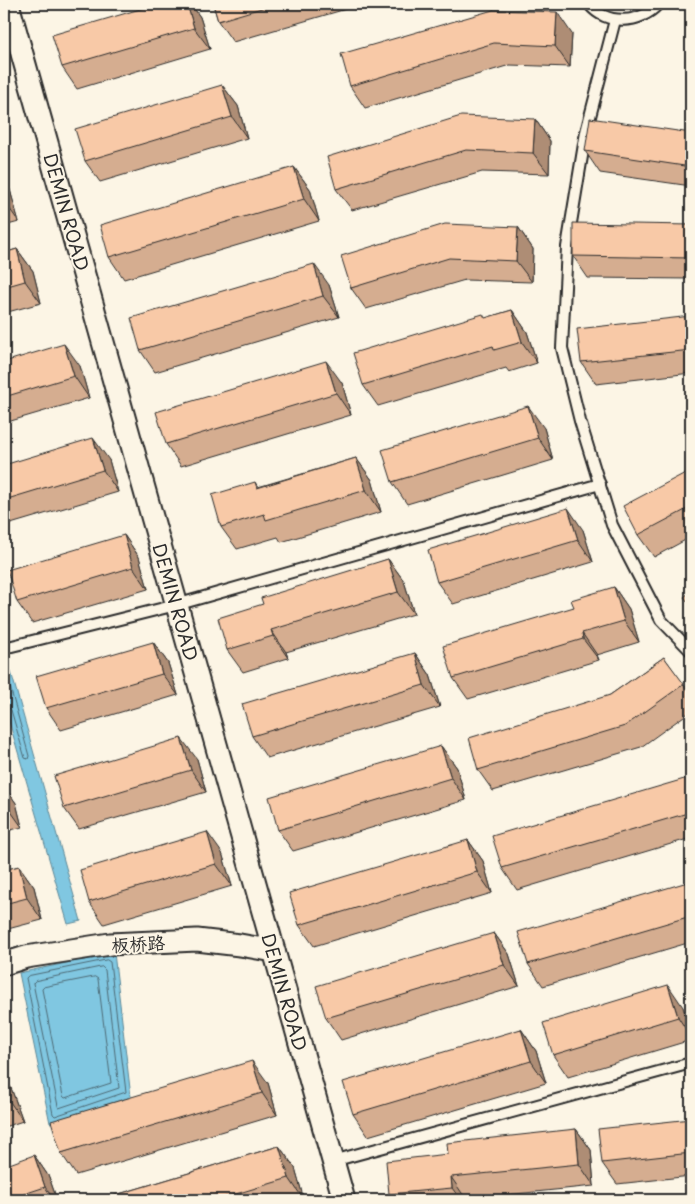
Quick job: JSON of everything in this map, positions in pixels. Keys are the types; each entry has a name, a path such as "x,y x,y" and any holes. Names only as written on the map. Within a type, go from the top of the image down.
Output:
{"street":[{"name":"DEMIN ROAD","path":"8,4 344,1200"},
{"name":"板桥路","path":"4,964 26,957 110,944 197,940 274,950"}],"lane":[{"path":"589,4 602,15 615,20 629,20 642,16 654,9 658,4"},
{"path":"615,20 586,132 567,247 562,348 580,421 612,525 661,620 691,651"},
{"path":"7,648 176,605 600,484"},
{"path":"333,1161 691,1062"}],"water":[{"path":"4,647 81,921 68,924 4,704"},
{"path":"114,953 131,1097 50,1123 19,973"}],"building":[{"path":"157,4 187,4 194,28 62,67 52,35"},
{"path":"213,4 275,4 218,21"},
{"path":"493,10 557,12 555,46 494,43 350,86 341,54"},
{"path":"222,85 232,117 85,161 75,129"},
{"path":"461,116 535,119 533,153 466,150 336,189 327,157"},
{"path":"590,118 691,133 691,167 585,151"},
{"path":"294,167 304,199 109,257 100,225"},
{"path":"573,223 691,225 691,258 573,256"},
{"path":"445,224 518,227 516,261 449,258 351,288 341,256"},
{"path":"17,249 25,281 4,287 4,253"},
{"path":"314,264 323,296 140,350 131,318"},
{"path":"512,310 522,342 494,350 493,346 363,385 353,353 483,314 485,318"},
{"path":"691,316 691,350 581,362 577,329"},
{"path":"64,344 74,376 4,397 4,362"},
{"path":"326,361 336,393 166,444 156,412"},
{"path":"528,406 538,438 392,482 382,450"},
{"path":"93,438 103,470 4,500 4,465"},
{"path":"356,458 366,490 266,520 264,514 221,527 212,495 255,482 257,488"},
{"path":"691,470 691,507 638,535 623,506"},
{"path":"568,508 578,540 437,582 428,550"},
{"path":"124,535 133,567 17,602 7,570"},
{"path":"388,559 398,592 271,630 273,636 227,650 218,618 263,604 261,598"},
{"path":"614,587 624,621 582,633 583,639 453,678 443,646 574,607 571,600"},
{"path":"691,591 691,606 684,597"},
{"path":"153,642 162,674 46,708 36,676"},
{"path":"415,653 424,685 252,736 242,704"},
{"path":"664,657 684,684 625,726 478,770 469,738 610,695"},
{"path":"181,738 191,770 64,808 54,776"},
{"path":"441,746 451,778 278,830 269,797"},
{"path":"691,777 691,812 502,868 492,836"},
{"path":"4,793 7,806 4,806"},
{"path":"207,832 216,864 89,902 80,870"},
{"path":"468,840 477,872 299,925 289,893"},
{"path":"19,866 27,898 4,904 4,870"},
{"path":"691,881 691,916 528,964 518,932"},
{"path":"494,933 504,965 326,1018 316,986"},
{"path":"668,985 678,1017 553,1055 543,1023"},
{"path":"521,1029 531,1061 353,1114 343,1082"},
{"path":"252,1061 262,1093 61,1153 51,1121"},
{"path":"4,1088 8,1099 4,1101"},
{"path":"691,1119 691,1153 602,1163 598,1129"},
{"path":"576,1129 579,1164 451,1177 452,1188 389,1194 386,1161 448,1154 447,1143"},
{"path":"279,1146 289,1178 216,1200 99,1200"},
{"path":"34,1155 45,1187 4,1200 4,1166"}]}
